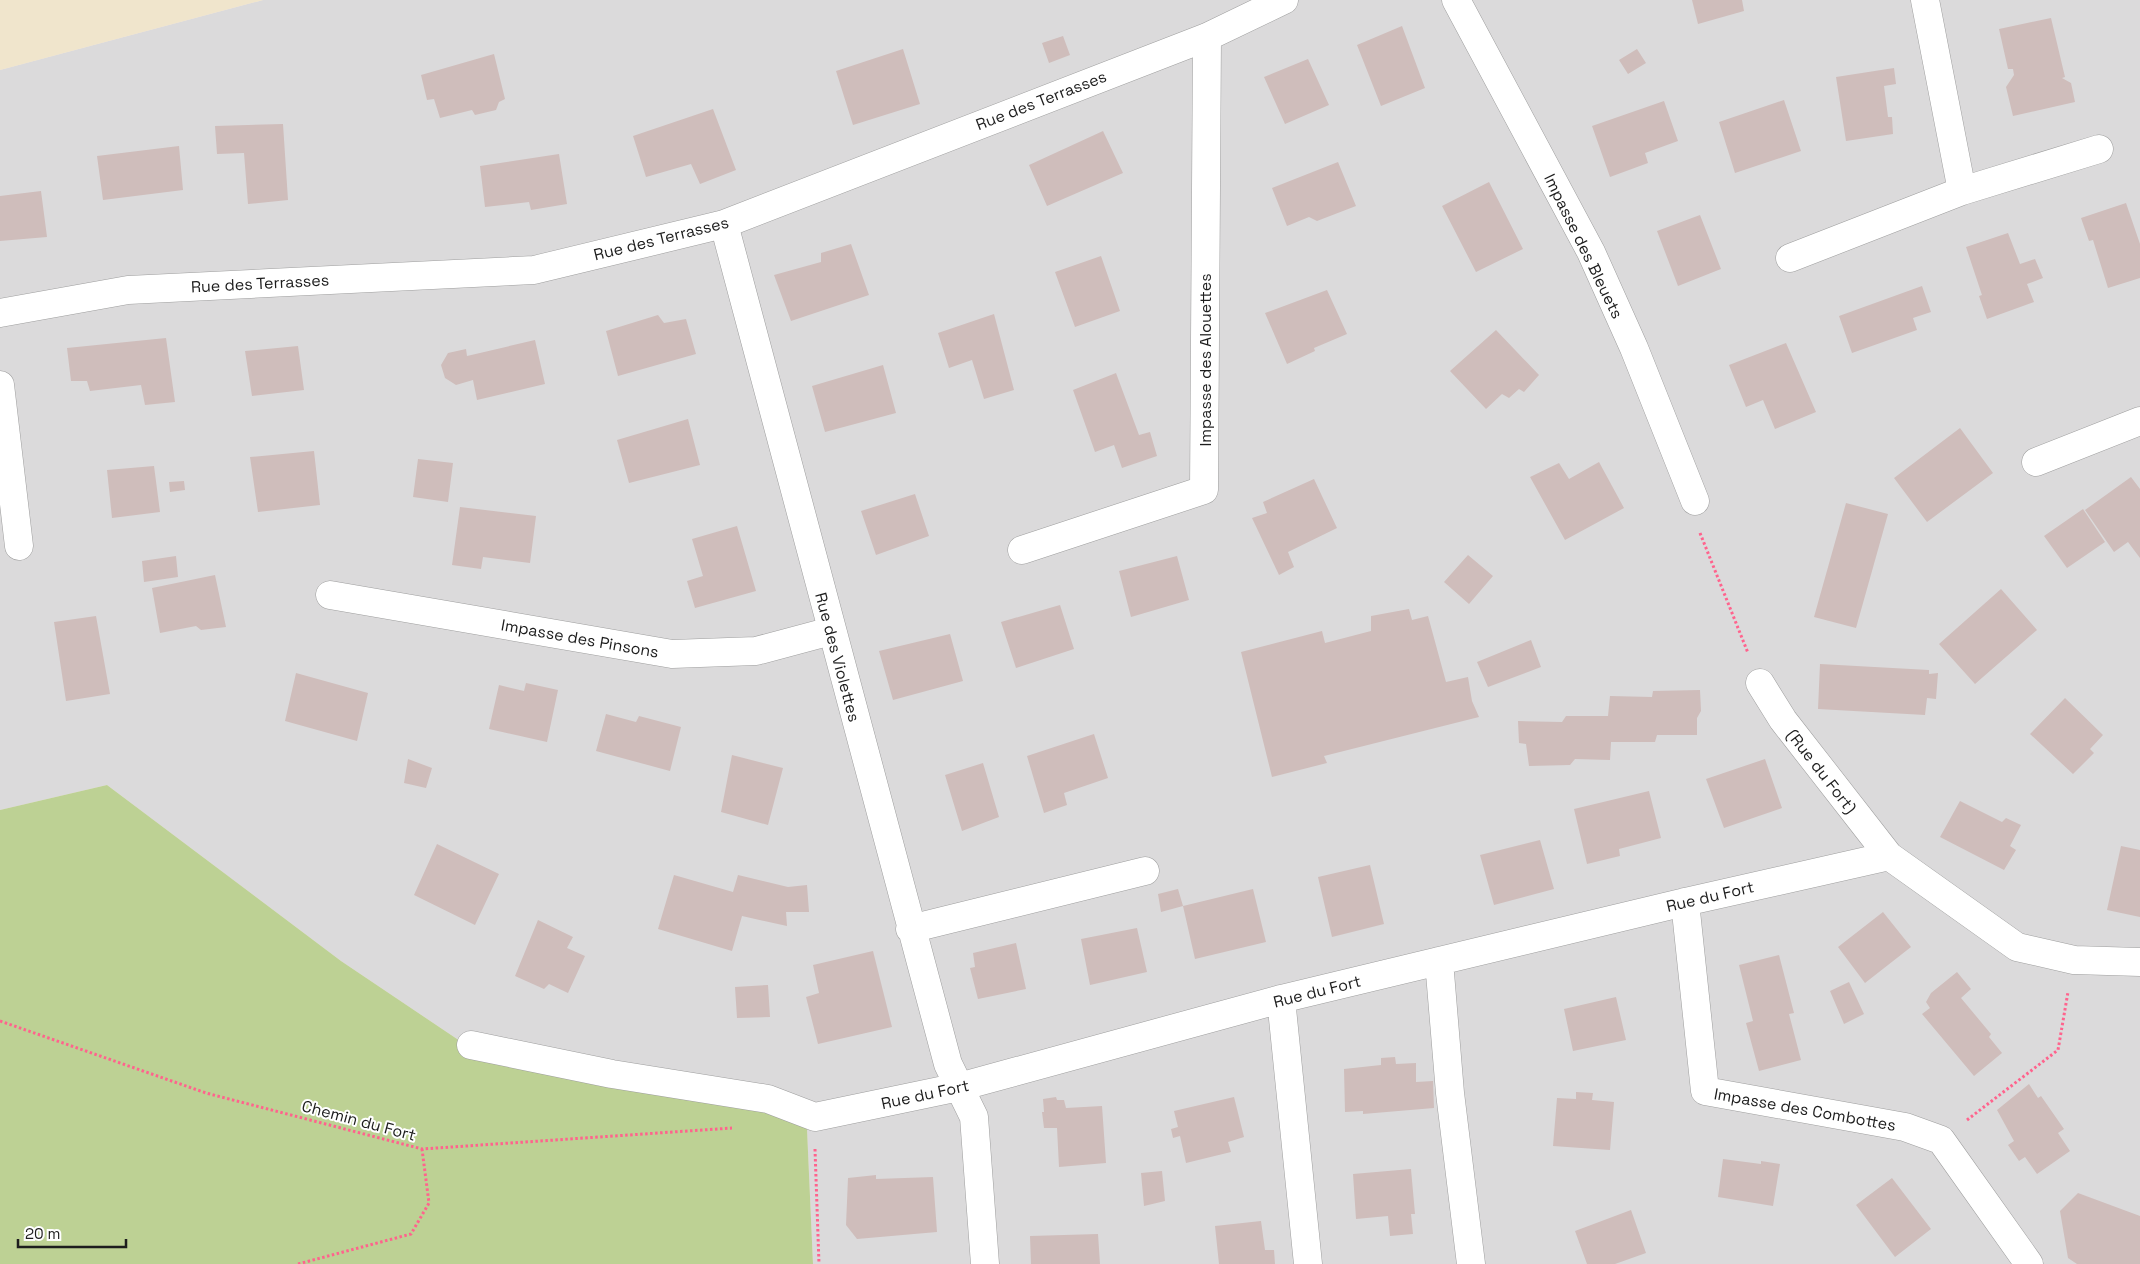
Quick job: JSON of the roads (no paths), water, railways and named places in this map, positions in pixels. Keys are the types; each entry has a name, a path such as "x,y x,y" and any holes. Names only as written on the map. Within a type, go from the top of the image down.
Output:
{"street":[{"name":"Rue des Terrasses","path":"0,314 128,290 534,270 724,224 1207,37 1284,0"},
{"name":"Impasse des Bleuets","path":"1456,0 1591,252 1634,348 1695,501"},
{"path":"1925,0 1962,191"},
{"name":"Impasse des Alouettes","path":"1022,550 1204,490 1207,37"},
{"path":"1790,258 1962,191 2099,149"},
{"name":"Rue des Violettes","path":"724,224 910,929 948,1064 974,1117 985,1264"},
{"path":"0,384 19,546"},
{"path":"2036,462 2140,420"},
{"name":"Impasse des Pinsons","path":"330,595 672,654 756,651 831,631"},
{"name":"(Rue du Fort)","path":"1760,683 1783,720 1889,856"},
{"path":"1889,856 2017,947 2074,960 2140,962"},
{"name":"Rue du Fort","path":"471,1045 612,1074 768,1099 815,1117 959,1088 1281,999 1685,902 1889,856"},
{"path":"910,929 1145,871"},
{"name":"Impasse des Combottes","path":"1685,902 1706,1091 1906,1127 1941,1140 2030,1264"},
{"path":"1439,961 1450,1093 1471,1264"},
{"path":"1281,999 1308,1264"}]}
